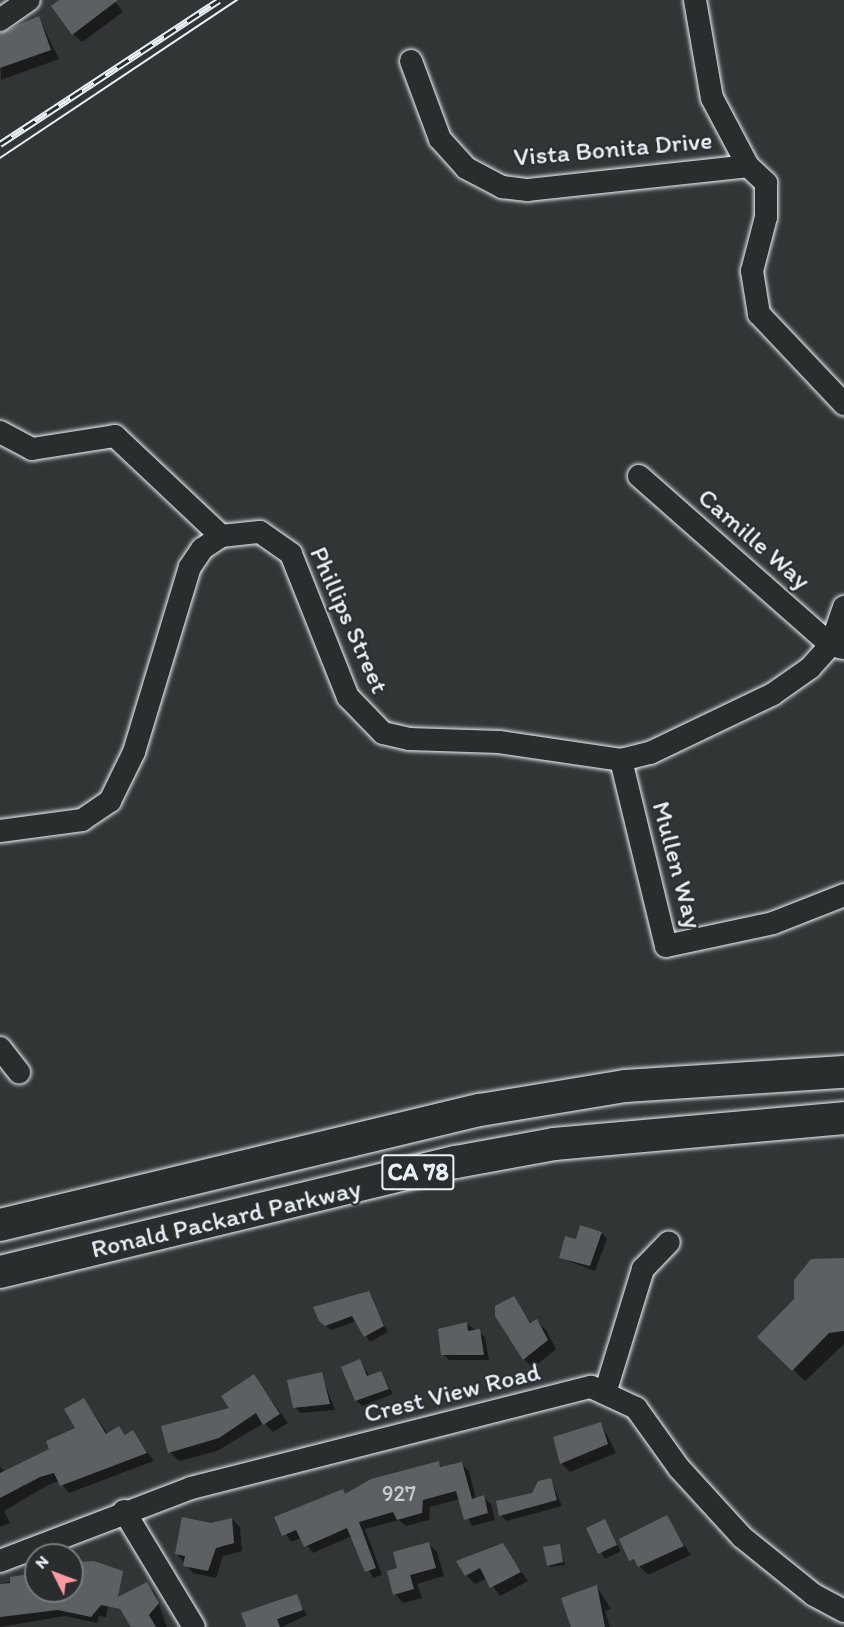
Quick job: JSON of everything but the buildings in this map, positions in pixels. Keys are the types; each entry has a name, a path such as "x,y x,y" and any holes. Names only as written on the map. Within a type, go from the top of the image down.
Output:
{"highway":[{"name":"Ronald Packard Parkway","path":"0,1225 480,1110 625,1086 844,1072"},
{"name":"Ronald Packard Parkway","path":"0,1272 532,1148 638,1132 844,1118"},
{"path":"0,1217 56,1212"}],"street":[{"path":"0,20 29,0"},
{"path":"695,0 712,98 748,166 766,183 766,217 752,271 759,314 844,404"},
{"name":"Vista Bonita Drive","path":"411,61 440,139 466,168 502,187 528,190 748,166"},
{"path":"0,432 32,449 115,436 221,536 202,549 190,567 134,752 110,801 82,820 0,831"},
{"name":"Camille Way","path":"639,476 838,647"},
{"name":"Phillips Street","path":"221,536 260,532 291,554 348,697 383,733 409,740 500,742 621,760 678,741 773,694 838,647"},
{"path":"838,647 844,607"},
{"name":"Mullen Way","path":"621,760 666,946 773,923 844,895"},
{"path":"0,1048 19,1072"},
{"path":"669,1242 643,1269 606,1390 636,1408 679,1468 742,1537 775,1564 844,1611"},
{"name":"Crest View Road","path":"0,1561 124,1510 191,1488 580,1389 606,1390"},
{"path":"124,1510 194,1627"}],"tram line":[{"path":"0,158 237,0"}],"railway":[{"path":"0,144 219,0"}]}
